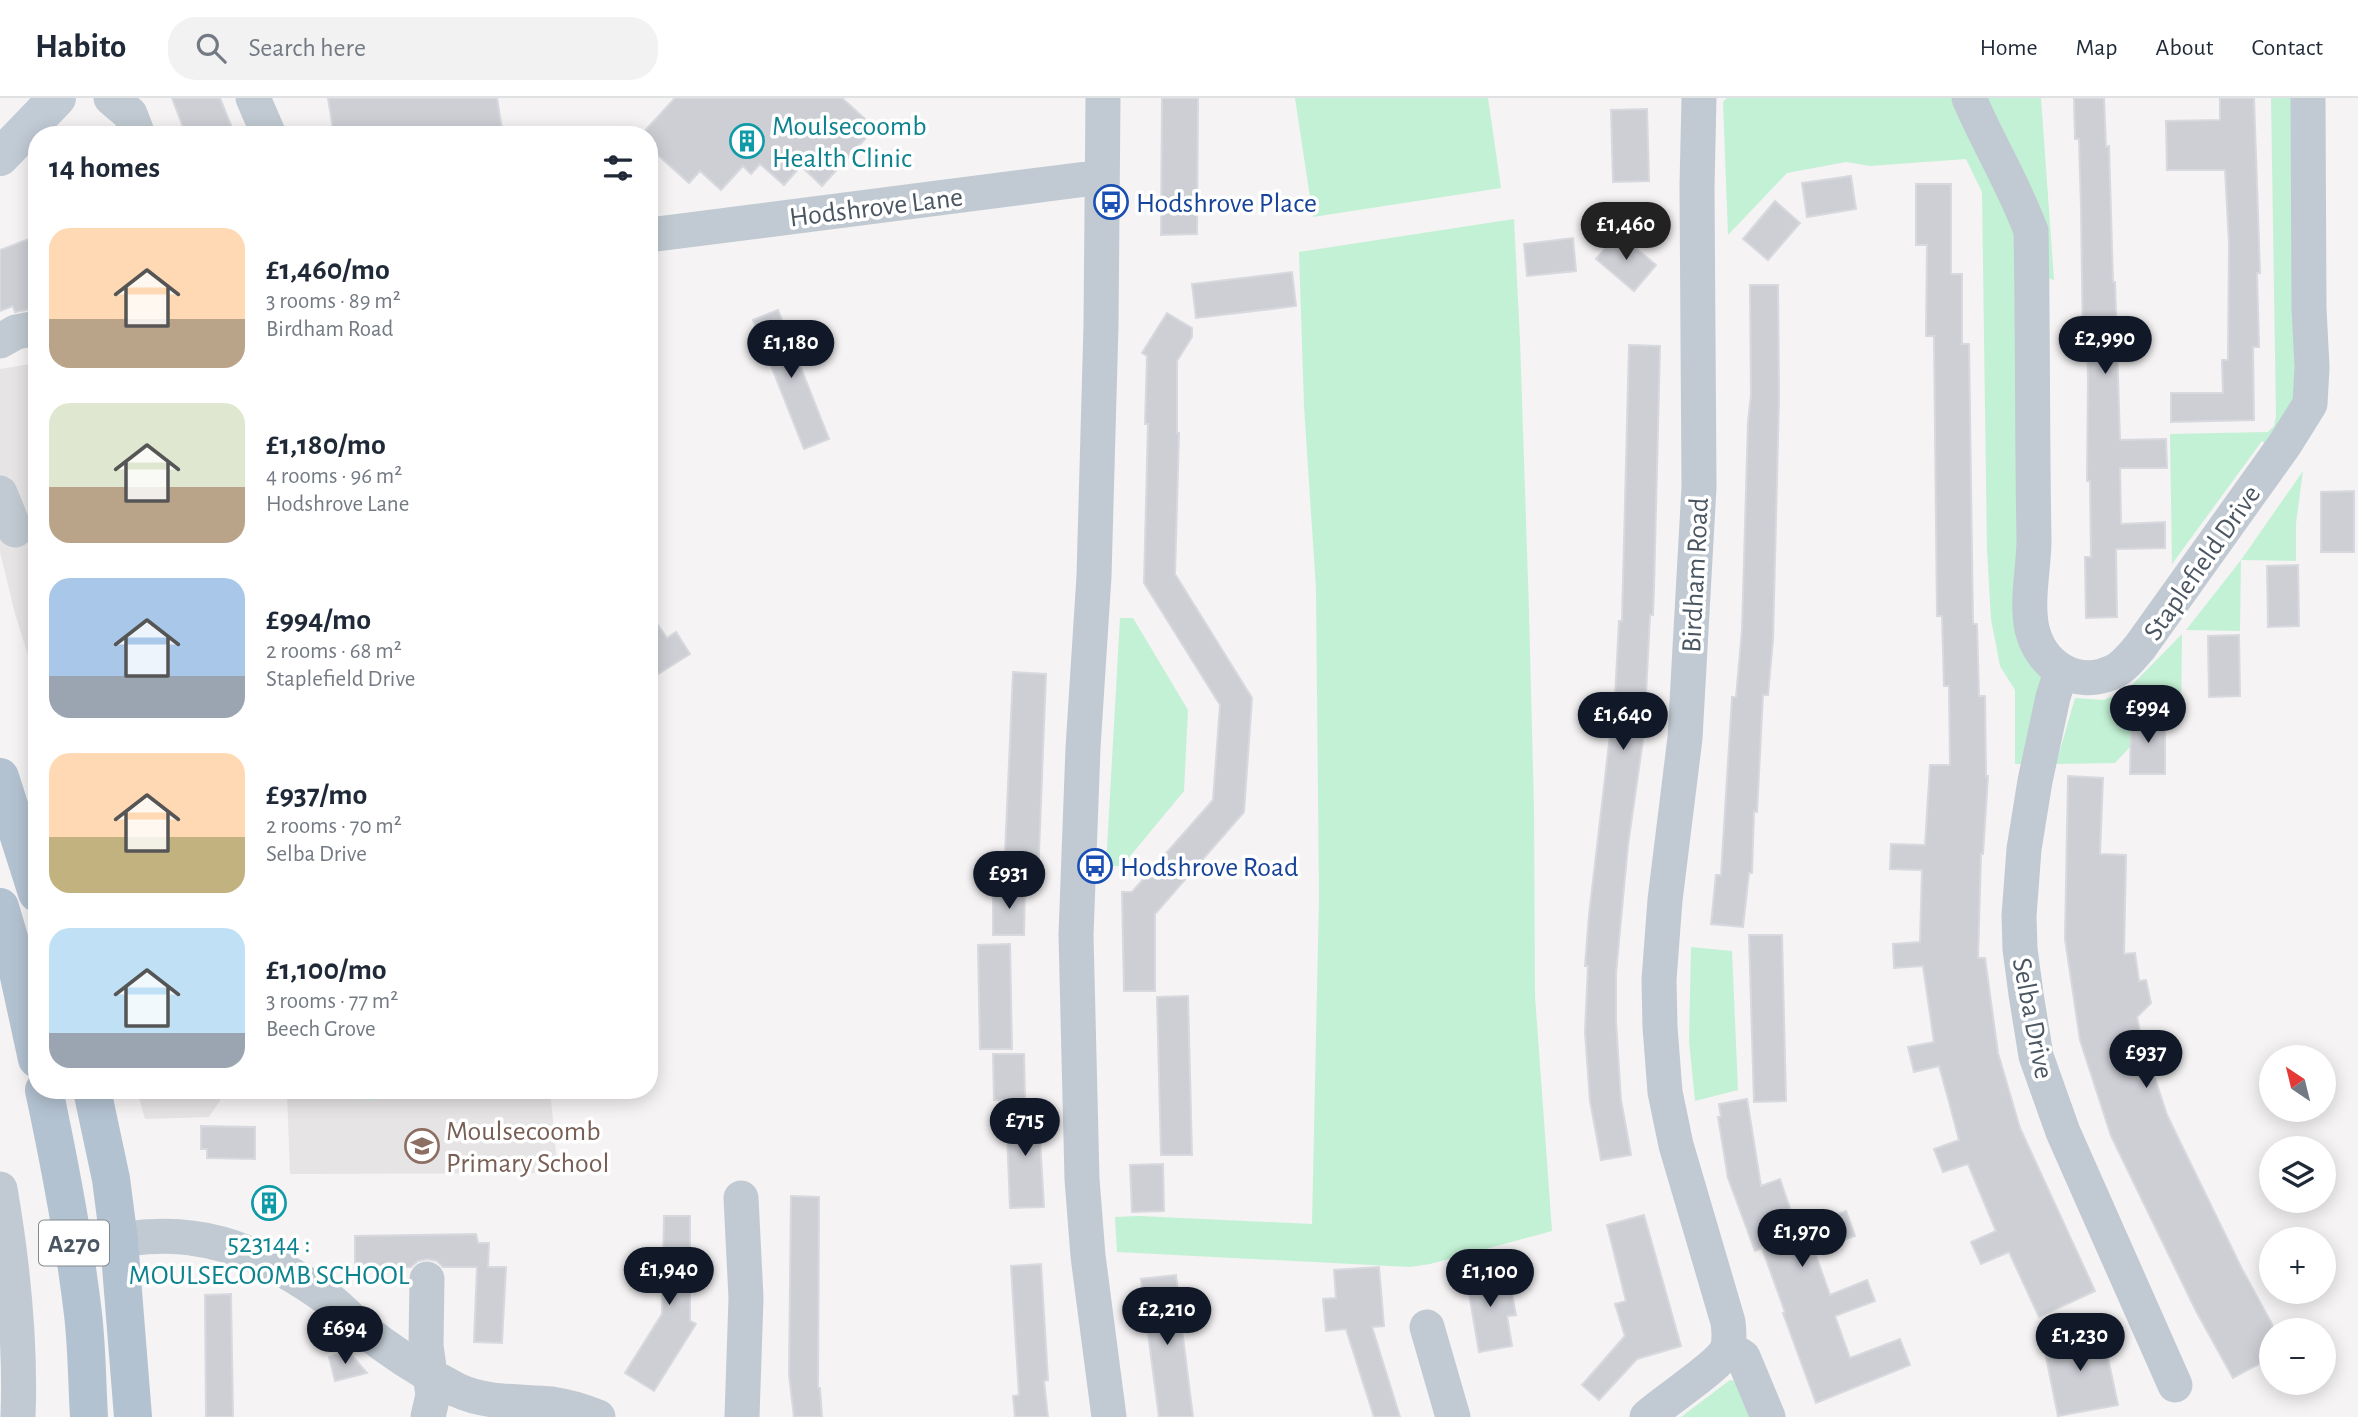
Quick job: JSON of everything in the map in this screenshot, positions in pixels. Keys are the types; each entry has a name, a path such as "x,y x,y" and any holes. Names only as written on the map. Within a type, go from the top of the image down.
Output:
{"main road":[{"path":"0,777 28,865"},
{"path":"0,907 28,1018"},
{"name":"A270","path":"46,1099 74,1246 83,1318 89,1417"},
{"name":"A270","path":"94,1099 111,1179 120,1241 132,1417"}],"street":[{"path":"30,126 57,98"},
{"path":"111,98 130,114 135,126"},
{"path":"253,98 265,126"},
{"path":"1102,98 1101,325 1094,576 1083,748 1076,935 1082,1179 1088,1256 1109,1417"},
{"name":"Birdham Road","path":"1699,98 1699,487 1685,738 1665,900 1659,980 1661,1060 1665,1092 1679,1157 1728,1322 1728,1347"},
{"path":"1969,98 2031,231 2034,556 2031,619 2038,644 2061,672"},
{"name":"Staplefield Drive","path":"2061,672 2085,678 2110,673 2140,648 2285,444 2310,404 2312,368 2309,309 2308,98"},
{"path":"0,157 28,128"},
{"name":"Hodshrove Lane","path":"658,234 1102,177"},
{"path":"0,341 16,332 28,330"},
{"path":"0,493 15,530"},
{"name":"Selba Drive","path":"2061,672 2053,696 2035,781 2024,849 2019,916 2025,994 2036,1056 2063,1132 2175,1385"},
{"path":"0,1189 13,1268 18,1331 18,1417"},
{"path":"741,1198 746,1298 742,1417"},
{"path":"74,1246 159,1236 192,1238 243,1251 287,1271 328,1299 360,1328 459,1391 503,1402 553,1404 598,1417"},
{"path":"427,1279 426,1346 433,1395 428,1417"},
{"path":"1427,1327 1453,1417"},
{"path":"1649,1416 1719,1360 1728,1347 1743,1357 1768,1417"}],"shaded area":[{"path":"28,364 28,656 0,552 0,369"},
{"name":"Moulsecoomb Primary School","path":"139,1099 221,1099 209,1117 145,1119"},
{"name":"Moulsecoomb Primary School","path":"287,1099 551,1099 558,1173 290,1174"}],"green space":[{"path":"1295,98 1488,98 1501,188 1313,217"},
{"path":"1727,98 2041,98 2054,280 2019,270 2050,679 2030,764 2015,764 2015,690 2000,666 1991,619 1987,550 1982,192 1966,159 1870,166 1846,162 1787,173 1728,235 1723,102"},
{"path":"2271,98 2298,98 2303,408 2275,450 2262,441 2172,564 2170,434 2268,432 2274,426"},
{"path":"1514,219 1529,611 1535,996 1552,1231 1410,1267 1117,1252 1115,1217 1312,1224 1319,897 1316,589 1304,406 1299,252"},
{"path":"2303,471 2296,523 2296,561 2241,560"},
{"path":"2241,560 2240,631 2186,630"},
{"path":"1120,618 1133,618 1188,710 1184,791 1122,866 1106,866"},
{"path":"2182,634 2181,714 2166,710 2130,710 2131,746 2115,763 2056,764 2075,698 2104,700 2128,689"},
{"path":"1691,947 1732,951 1738,1090 1695,1101 1689,1041"},
{"path":"1730,1380 1736,1381 1758,1417 1681,1417"}],"building":[{"path":"172,98 220,98 231,126 183,126"},
{"path":"328,98 497,98 502,126 333,126"},
{"path":"675,98 842,98 875,128 822,186 801,166 784,185 760,164 751,174 743,166 721,190 700,171 689,183 658,155 658,126 649,126"},
{"path":"1162,98 1198,98 1197,234 1161,235"},
{"path":"2074,98 2104,98 2106,147 2109,146 2120,440 2166,439 2167,468 2120,468 2121,524 2165,522 2165,548 2116,549 2117,617 2086,618 2085,557 2091,557 2090,481 2087,481 2088,381 2087,343 2083,343 2079,139 2075,139"},
{"path":"2220,98 2254,98 2260,273 2257,273 2259,347 2253,347 2254,420 2171,422 2171,393 2223,393 2222,360 2228,360 2229,243 2225,170 2167,170 2166,121 2220,120"},
{"path":"1647,109 1649,181 1613,182 1611,110"},
{"path":"1851,176 1856,209 1807,217 1802,183"},
{"path":"1916,184 1951,184 1951,274 1962,274 1962,344 1969,344 1973,624 1977,624 1979,696 1985,696 1988,776 1981,854 1978,958 1985,958 1998,1053 2020,1128 2095,1291 2039,1317 2009,1252 1981,1264 1971,1242 1996,1231 1968,1164 1943,1172 1934,1149 1959,1140 1939,1066 1914,1072 1908,1047 1934,1042 1923,966 1894,968 1893,944 1920,942 1922,870 1890,869 1891,844 1925,845 1930,765 1950,765 1949,686 1944,686 1942,616 1937,616 1934,336 1926,336 1927,245 1916,245"},
{"path":"1775,201 1800,223 1768,260 1743,239"},
{"path":"1618,233 1656,265 1634,291 1596,259"},
{"path":"1573,238 1576,271 1527,276 1524,244"},
{"path":"28,239 28,310 15,312 13,306 0,311 0,250"},
{"path":"1292,272 1296,306 1196,318 1192,284"},
{"path":"1750,285 1778,285 1779,397 1773,640 1768,695 1763,695 1752,873 1749,873 1743,927 1711,924 1716,875 1721,875 1732,697 1736,697 1742,630 1751,395"},
{"path":"778,310 829,439 804,449 753,320"},
{"path":"1167,313 1192,328 1192,337 1177,361 1179,433 1175,574 1252,698 1244,812 1155,914 1155,991 1124,991 1122,892 1132,892 1213,800 1220,705 1144,583 1148,424 1145,424 1147,356 1142,353"},
{"path":"1629,345 1660,346 1654,587 1644,733 1628,845 1616,973 1621,1100 1631,1155 1601,1160 1590,1101 1585,1032 1588,966 1585,966 1610,735 1613,736 1619,621 1622,621"},
{"path":"2354,491 2354,552 2321,552 2321,492"},
{"path":"2298,565 2299,626 2268,627 2267,566"},
{"path":"658,625 667,638 676,632 690,654 658,674"},
{"path":"2239,635 2240,696 2209,697 2208,636"},
{"path":"1013,672 1046,674 1038,878 1004,877"},
{"path":"2133,715 2165,715 2165,774 2130,774"},
{"path":"2068,776 2103,778 2100,854 2126,855 2124,954 2135,953 2139,981 2146,980 2151,1003 2137,1017 2140,1032 2167,1115 2259,1304 2269,1318 2259,1318 2259,1364 2233,1378 2196,1311 2111,1136 2080,1040 2065,939"},
{"path":"993,888 1025,888 1024,935 993,935"},
{"path":"1749,935 1782,935 1786,1101 1754,1102"},
{"path":"1010,944 1012,1049 980,1049 978,945"},
{"path":"1188,996 1192,1155 1161,1155 1157,997"},
{"path":"993,1054 1024,1054 1025,1100 994,1100"},
{"path":"1747,1099 1761,1186 1780,1179 1797,1229 1846,1211 1855,1236 1814,1250 1830,1295 1867,1280 1875,1301 1835,1316 1850,1358 1900,1339 1910,1365 1816,1403 1762,1248 1755,1251 1728,1178 1718,1117 1721,1117 1719,1104"},
{"path":"1038,1107 1044,1207 1010,1208 1006,1108"},
{"path":"201,1126 255,1127 255,1159 207,1158 207,1149 201,1149"},
{"path":"1163,1164 1164,1211 1132,1212 1130,1165"},
{"path":"791,1196 819,1197 818,1388 822,1417 794,1417 789,1375"},
{"path":"1644,1215 1681,1346 1637,1359 1599,1400 1582,1385 1625,1336 1615,1304 1626,1301 1607,1225"},
{"path":"664,1216 690,1216 690,1321 696,1324 654,1391 625,1373 662,1314"},
{"path":"476,1234 478,1243 489,1243 488,1267 506,1267 502,1343 474,1342 477,1267 443,1267 437,1261 427,1259 418,1261 411,1267 355,1268 355,1236"},
{"path":"1041,1264 1048,1380 1044,1381 1048,1417 1015,1417 1013,1396 1019,1395 1011,1266"},
{"path":"1492,1265 1496,1290 1511,1288 1516,1315 1507,1316 1512,1346 1479,1352 1465,1270"},
{"path":"1379,1267 1384,1326 1372,1327 1400,1417 1374,1417 1346,1329 1326,1331 1323,1299 1336,1298 1334,1270"},
{"path":"1176,1275 1193,1417 1159,1417 1141,1279"},
{"path":"231,1294 233,1417 206,1417 205,1295"},
{"path":"2102,1330 2118,1405 2058,1416 2043,1342"},
{"path":"348,1351 367,1373 335,1381 329,1357"}],"place":[{"name":"Moulsecoomb Health Clinic","path":"747,141"},
{"name":"Hodshrove Place","path":"1111,202"},
{"name":"Hodshrove Road","path":"1095,866"},
{"name":"Moulsecoomb Primary School","path":"422,1146"},
{"name":"523144 : MOULSECOOMB SCHOOL","path":"269,1203"}]}
